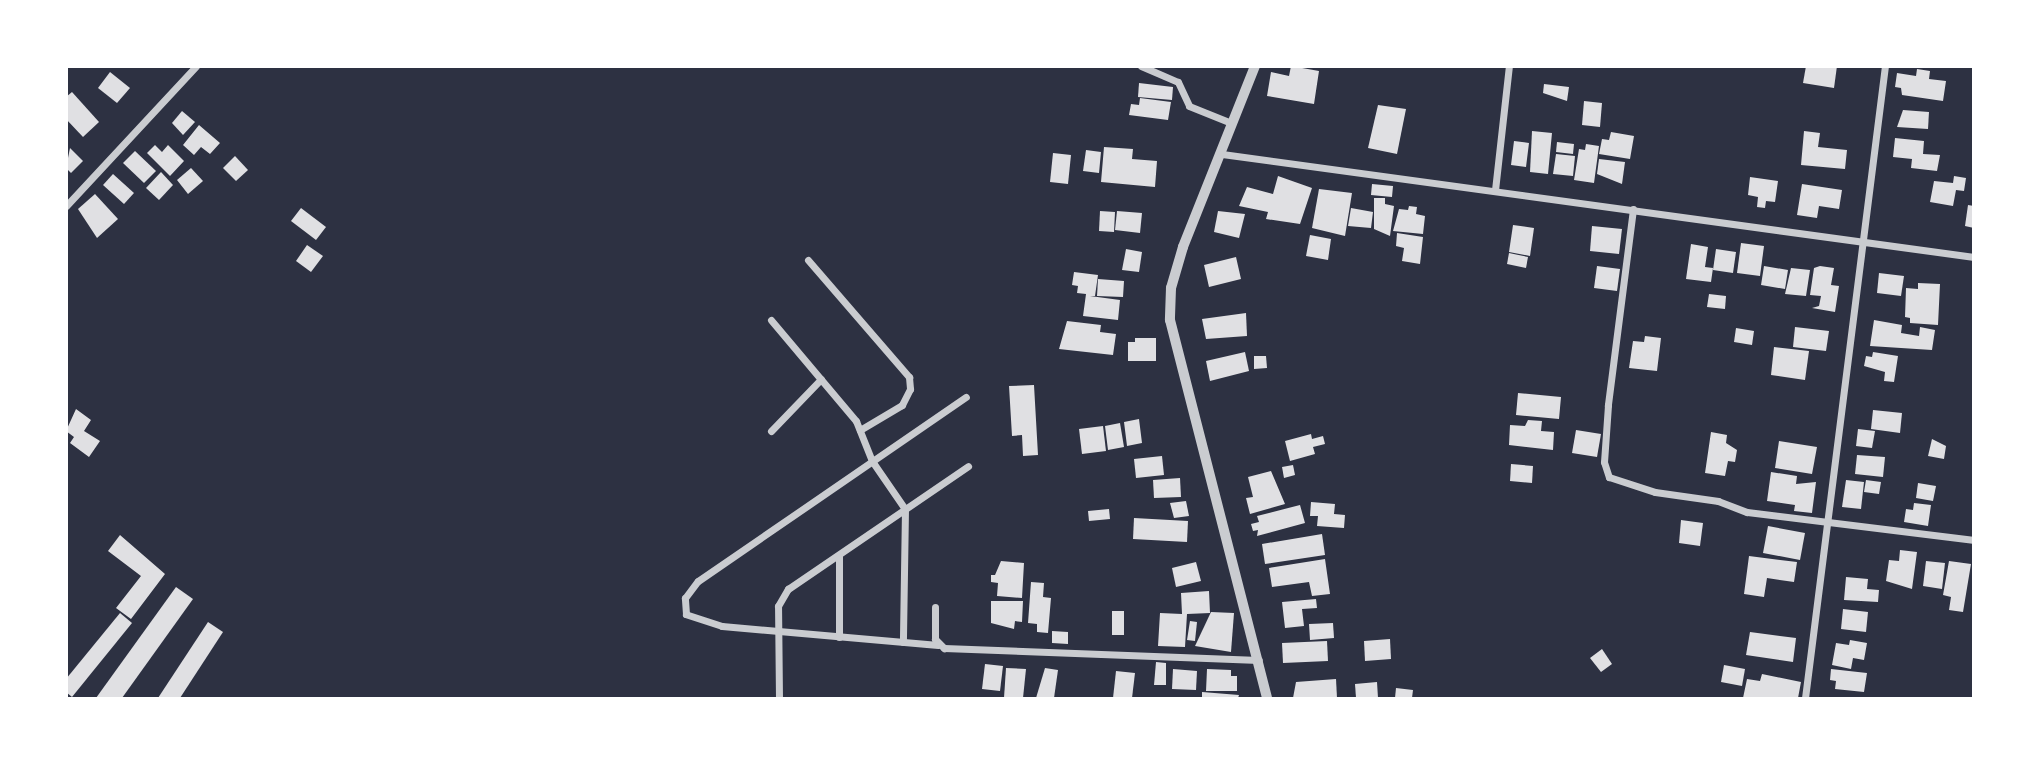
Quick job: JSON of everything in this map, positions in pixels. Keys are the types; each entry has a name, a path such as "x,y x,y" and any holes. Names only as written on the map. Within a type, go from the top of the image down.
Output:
{"street":[{"path":"66,206 196,66"},
{"path":"1141,66 1178,82 1189,106 1231,123"},
{"path":"1255,66 1183,247 1171,288 1170,320 1177,361 1267,698"},
{"path":"1495,190 1509,66"},
{"path":"1805,698 1824,523 1885,66"},
{"path":"1222,154 1360,176 1495,190 1973,257"},
{"path":"1633,209 1608,405 1605,471 1619,483 1655,492 1824,523 1973,540"},
{"path":"808,260 909,377 911,390 902,405 860,430"},
{"path":"771,320 860,430 872,461 905,509 903,642"},
{"path":"771,431 821,379"},
{"path":"966,397 698,581 685,598 686,614 700,622 779,633 938,645 1259,660"},
{"path":"779,698 778,606 788,589 968,466"},
{"path":"839,555 839,637"},
{"path":"935,607 938,645"}],"building":[{"path":"1291,66 1319,71 1314,104 1267,96 1271,72 1289,76"},
{"path":"1806,66 1837,66 1834,88 1803,83"},
{"path":"1917,69 1930,71 1929,79 1946,81 1943,101 1902,95 1901,88 1895,87 1897,73 1916,76"},
{"path":"110,72 130,88 117,103 98,88"},
{"path":"1139,83 1173,87 1172,100 1138,97"},
{"path":"1544,84 1569,87 1567,101 1543,93"},
{"path":"72,92 99,122 83,137 66,119 66,97"},
{"path":"1140,98 1171,102 1168,120 1129,115 1131,104 1139,105"},
{"path":"1584,101 1602,103 1600,127 1582,125"},
{"path":"1378,105 1406,109 1397,154 1368,148"},
{"path":"1903,110 1929,112 1928,129 1897,127"},
{"path":"182,111 195,122 183,135 172,123"},
{"path":"199,125 220,143 210,154 201,147 194,155 183,145"},
{"path":"1532,131 1552,133 1548,174 1530,172"},
{"path":"1804,131 1820,133 1818,147 1847,150 1845,169 1801,165"},
{"path":"1611,132 1634,136 1630,159 1599,154 1602,139 1609,140"},
{"path":"1895,138 1924,141 1923,154 1940,155 1937,171 1911,168 1912,159 1893,157"},
{"path":"1514,141 1529,143 1526,167 1511,165"},
{"path":"1557,142 1574,144 1573,154 1556,152"},
{"path":"1586,144 1599,146 1594,183 1574,180 1579,149 1585,150"},
{"path":"155,145 162,152 168,145 184,161 170,176 147,153"},
{"path":"1104,147 1133,149 1132,159 1157,161 1155,187 1101,182"},
{"path":"70,148 83,161 71,173 66,168"},
{"path":"1086,150 1101,152 1099,173 1083,171"},
{"path":"135,151 156,171 144,183 123,163"},
{"path":"1053,153 1071,155 1068,184 1050,182"},
{"path":"1556,154 1575,156 1573,176 1553,174"},
{"path":"235,156 248,170 236,181 223,168"},
{"path":"1599,159 1625,162 1622,184 1597,174"},
{"path":"191,168 203,181 188,194 177,180"},
{"path":"161,172 173,185 159,200 146,188"},
{"path":"113,174 134,193 124,204 103,185"},
{"path":"1278,176 1312,188 1300,224 1266,219 1268,212 1239,206 1247,187 1273,194"},
{"path":"1954,176 1966,178 1964,191 1956,190 1953,206 1930,202 1934,181 1953,183"},
{"path":"1750,177 1778,181 1775,202 1766,201 1765,208 1757,207 1758,197 1748,195"},
{"path":"1372,184 1393,186 1392,197 1371,195"},
{"path":"1802,184 1842,190 1839,209 1819,206 1817,218 1797,215"},
{"path":"1319,189 1352,193 1345,236 1312,228"},
{"path":"95,194 118,219 97,238 78,209"},
{"path":"1374,198 1385,198 1385,204 1394,206 1390,236 1374,229"},
{"path":"1968,205 1974,206 1974,228 1965,226"},
{"path":"1409,206 1417,207 1416,214 1425,216 1423,234 1393,231 1399,209 1408,210"},
{"path":"301,208 326,227 316,240 291,221"},
{"path":"1351,208 1373,212 1371,228 1348,226"},
{"path":"1100,211 1115,212 1114,232 1099,231"},
{"path":"1117,211 1142,213 1140,233 1115,230"},
{"path":"1218,211 1245,214 1239,238 1214,232"},
{"path":"1513,225 1534,228 1530,256 1509,252"},
{"path":"1592,226 1622,229 1619,254 1590,251"},
{"path":"1397,233 1423,237 1420,264 1402,261 1404,248 1396,246"},
{"path":"1310,235 1331,239 1328,260 1306,256"},
{"path":"1741,243 1764,246 1760,276 1737,273"},
{"path":"1691,244 1708,247 1705,267 1713,268 1711,282 1686,279"},
{"path":"307,245 323,256 311,272 296,261"},
{"path":"1126,249 1142,252 1139,272 1122,270"},
{"path":"1716,249 1736,252 1733,273 1713,270"},
{"path":"1509,253 1528,257 1526,268 1507,264"},
{"path":"1236,257 1241,279 1209,287 1204,265"},
{"path":"1597,266 1620,269 1617,291 1594,288"},
{"path":"1764,266 1788,270 1785,289 1761,285"},
{"path":"1791,268 1810,270 1806,296 1785,294"},
{"path":"1814,268 1834,268 1831,285 1839,286 1835,312 1812,308 1819,306 1821,296 1810,295"},
{"path":"1074,272 1098,275 1095,296 1090,296 1120,300 1118,320 1083,316 1086,294 1077,293 1078,286 1072,285"},
{"path":"1879,273 1904,276 1901,296 1877,293"},
{"path":"1098,279 1124,281 1123,297 1097,296"},
{"path":"1918,283 1940,284 1938,325 1910,323 1910,318 1905,317 1906,288 1918,289"},
{"path":"1709,294 1726,296 1725,309 1707,307"},
{"path":"1246,313 1247,336 1206,339 1202,319"},
{"path":"1874,320 1902,325 1901,333 1919,336 1920,327 1935,330 1932,350 1870,346"},
{"path":"1067,321 1101,325 1100,332 1116,334 1113,355 1059,349"},
{"path":"1795,327 1829,331 1826,351 1793,347"},
{"path":"1736,328 1754,331 1752,345 1734,342"},
{"path":"1645,336 1661,338 1657,371 1629,368 1633,341 1644,342"},
{"path":"1135,338 1156,338 1156,361 1128,361 1128,342 1135,342"},
{"path":"1774,347 1809,351 1805,380 1771,375"},
{"path":"1245,352 1249,371 1210,381 1206,361"},
{"path":"1873,352 1898,356 1894,382 1884,381 1885,372 1864,366 1866,356 1872,357"},
{"path":"1254,356 1266,356 1267,368 1254,369"},
{"path":"1034,385 1038,455 1023,456 1022,435 1012,436 1009,386"},
{"path":"1518,393 1561,397 1559,419 1516,415"},
{"path":"76,409 91,420 84,431 100,441 89,457 70,443 74,437 66,431"},
{"path":"1873,410 1902,413 1900,433 1871,429"},
{"path":"1139,419 1142,443 1127,446 1124,422"},
{"path":"1528,420 1542,421 1541,431 1554,432 1553,450 1509,445 1510,425 1525,426"},
{"path":"1120,423 1124,447 1108,450 1105,426"},
{"path":"1103,426 1106,451 1082,454 1079,429"},
{"path":"1858,429 1875,431 1872,448 1856,446"},
{"path":"1576,430 1601,434 1597,457 1572,453"},
{"path":"1711,432 1727,435 1726,443 1737,450 1735,462 1728,461 1725,476 1705,473"},
{"path":"1311,434 1312,439 1323,436 1325,444 1313,447 1315,454 1290,461 1285,441"},
{"path":"1932,439 1946,446 1944,459 1928,456"},
{"path":"1779,441 1817,447 1812,474 1775,468"},
{"path":"1857,455 1885,457 1883,477 1855,474"},
{"path":"1162,456 1164,475 1136,478 1134,459"},
{"path":"1511,464 1533,466 1532,483 1510,481"},
{"path":"1293,465 1295,475 1284,478 1282,467"},
{"path":"1271,471 1285,504 1250,514 1246,498 1253,497 1248,477"},
{"path":"1771,472 1797,476 1796,484 1816,482 1812,513 1794,511 1795,505 1767,501"},
{"path":"1180,478 1181,497 1154,498 1153,480"},
{"path":"1846,480 1864,482 1861,509 1842,507"},
{"path":"1866,480 1881,482 1879,494 1864,492"},
{"path":"1918,483 1936,486 1933,501 1916,498"},
{"path":"1186,501 1189,516 1174,518 1170,503"},
{"path":"1311,502 1335,504 1334,514 1345,515 1344,528 1317,526 1318,516 1310,516"},
{"path":"1914,503 1931,505 1928,526 1904,522 1906,509 1913,510"},
{"path":"1300,505 1305,523 1257,536 1258,530 1253,531 1251,524 1259,522 1257,516"},
{"path":"1109,509 1110,519 1089,521 1088,511"},
{"path":"1134,518 1188,521 1187,542 1133,539"},
{"path":"1681,520 1703,523 1700,546 1679,543"},
{"path":"1768,526 1805,533 1800,560 1763,553"},
{"path":"1322,534 1325,555 1265,564 1262,544"},
{"path":"120,535 165,574 131,619 116,608 141,576 108,551"},
{"path":"1900,550 1917,552 1912,589 1886,581 1889,560 1899,561"},
{"path":"1749,556 1797,562 1794,582 1767,578 1764,597 1744,594"},
{"path":"1325,559 1330,594 1312,596 1309,582 1272,587 1269,568"},
{"path":"1001,561 1024,563 1022,598 997,596 998,583 991,582 991,575 995,575"},
{"path":"1926,561 1945,563 1942,589 1923,586"},
{"path":"1949,561 1971,564 1963,612 1949,610 1951,597 1943,595"},
{"path":"1196,562 1201,581 1176,587 1172,568"},
{"path":"1846,577 1868,579 1867,589 1879,590 1878,602 1844,600"},
{"path":"1031,582 1044,583 1043,597 1051,598 1048,633 1037,632 1037,624 1028,623"},
{"path":"176,587 193,599 122,698 96,698"},
{"path":"1209,591 1210,613 1187,614 1185,647 1158,646 1160,613 1182,614 1181,593"},
{"path":"1316,599 1317,608 1302,609 1304,626 1285,628 1282,602"},
{"path":"991,601 1023,601 1022,622 1015,621 1014,629 991,623"},
{"path":"1843,609 1868,612 1866,632 1841,629"},
{"path":"1112,611 1124,611 1124,635 1112,635"},
{"path":"1211,612 1234,613 1231,652 1195,646"},
{"path":"120,613 132,623 72,697 66,692 66,679"},
{"path":"1190,621 1197,622 1195,641 1187,640"},
{"path":"208,622 223,632 180,698 158,698"},
{"path":"1333,623 1334,638 1310,640 1309,624"},
{"path":"1052,631 1068,632 1068,644 1052,643"},
{"path":"1750,632 1796,638 1793,662 1746,655"},
{"path":"1390,639 1391,659 1365,661 1364,641"},
{"path":"1850,640 1867,643 1864,660 1853,658 1851,669 1832,665 1836,643 1849,645"},
{"path":"1327,641 1328,661 1283,663 1282,643"},
{"path":"1602,649 1612,664 1601,672 1590,658"},
{"path":"1156,662 1166,663 1166,685 1154,685"},
{"path":"985,664 1003,666 1000,691 982,689"},
{"path":"1724,665 1745,669 1742,686 1721,682"},
{"path":"1006,668 1026,669 1023,698 1004,698"},
{"path":"1045,668 1058,670 1054,698 1036,698"},
{"path":"1173,669 1197,671 1196,690 1172,689"},
{"path":"1207,669 1231,670 1231,676 1237,676 1237,691 1206,691"},
{"path":"1831,669 1867,673 1864,692 1835,689 1836,681 1830,680"},
{"path":"1116,671 1135,673 1132,698 1113,698"},
{"path":"1762,674 1801,682 1798,698 1743,698 1747,679 1760,681"},
{"path":"1336,679 1337,698 1293,698 1296,682"},
{"path":"1377,682 1378,698 1356,698 1355,684"},
{"path":"1396,688 1413,690 1412,698 1395,698"},
{"path":"1202,692 1239,695 1238,698 1202,698"}]}
